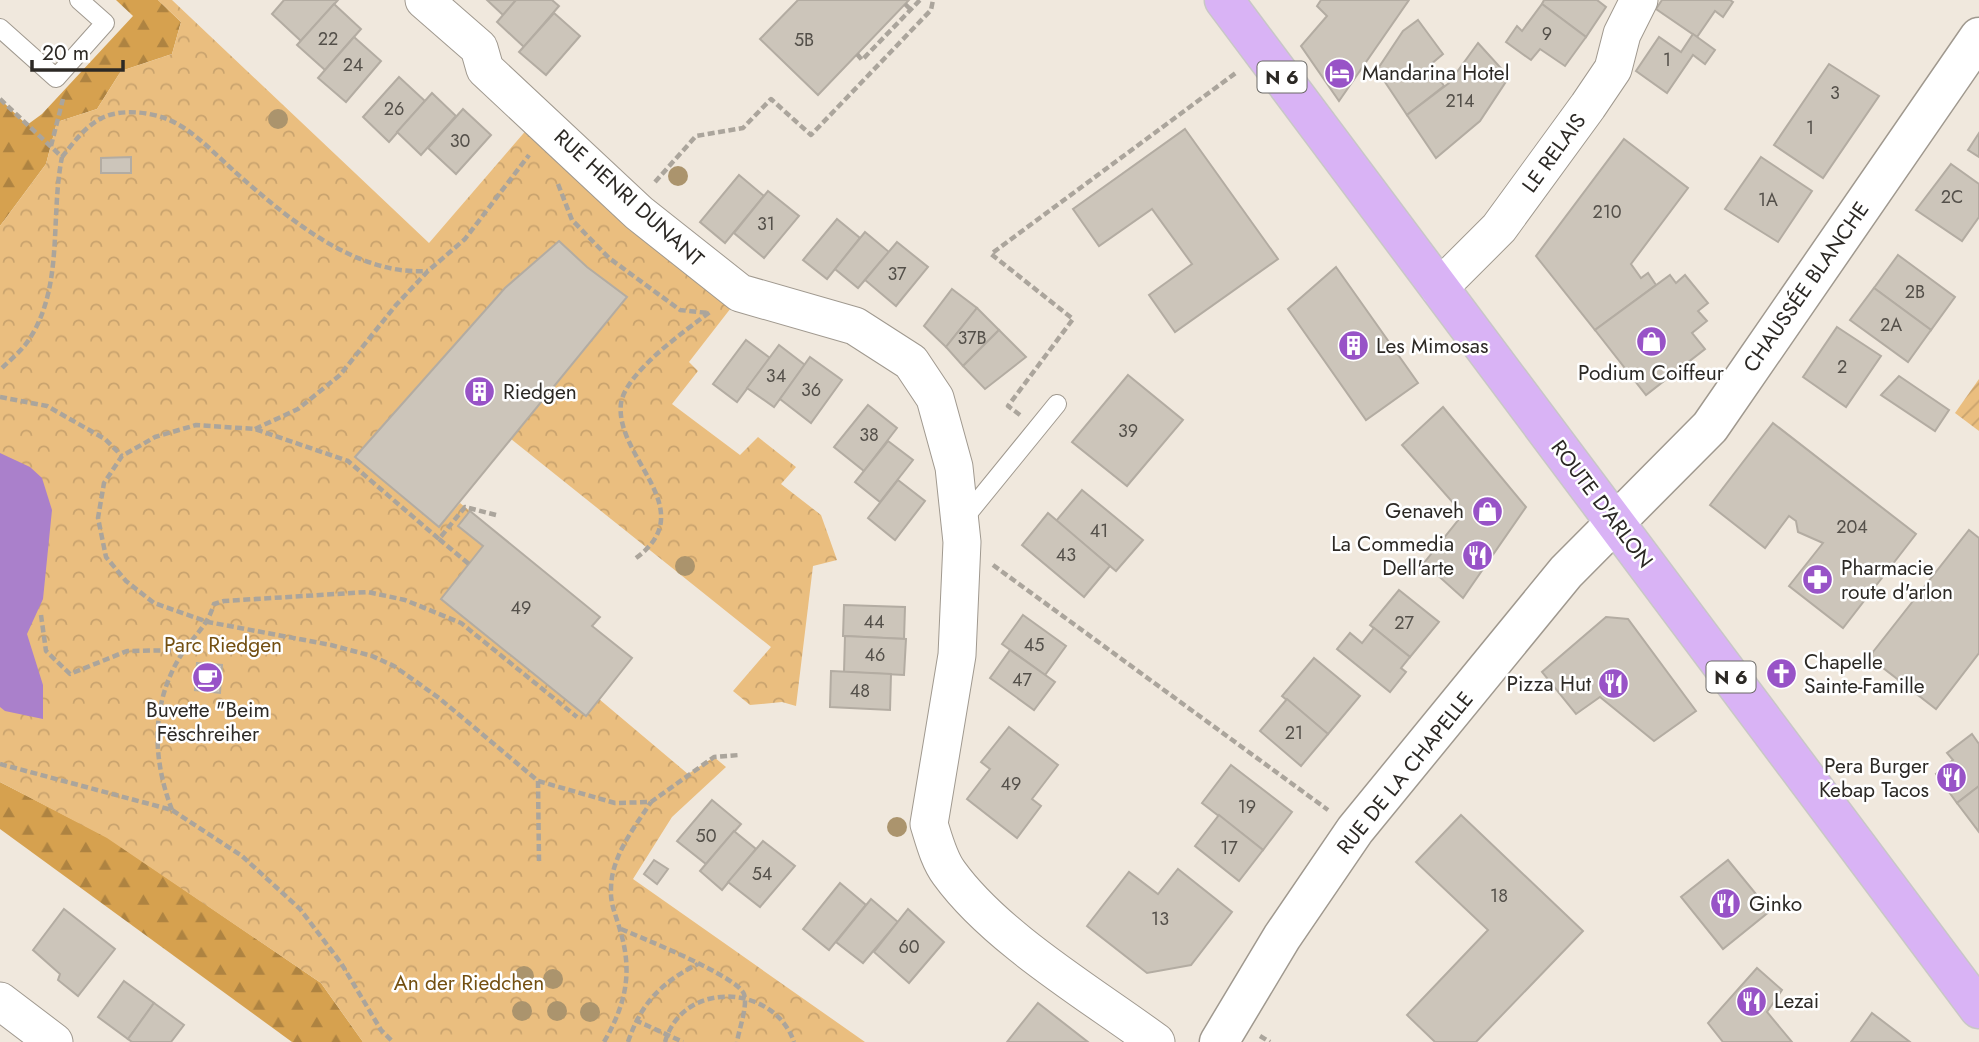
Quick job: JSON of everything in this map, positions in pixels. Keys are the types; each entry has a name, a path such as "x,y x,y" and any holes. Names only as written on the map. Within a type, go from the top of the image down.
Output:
{"main road":[{"name":"ROUTE D'ARLON","path":"1224,0 1979,1009"},
{"name":"CHAUSSÉE BLANCHE","path":"1616,523 1710,427 1979,37"},
{"name":"RUE DE LA CHAPELLE","path":"1219,1042 1282,937 1355,830 1566,572 1616,523"}],"street":[{"name":"RUE HENRI DUNANT","path":"424,0 479,48 485,69 639,213 740,293 855,326 911,362 935,398 954,467 961,532 957,655 929,824 935,843 948,872 981,909 1020,942 1156,1042"},
{"name":"LE RELAIS","path":"1439,288 1499,228 1588,106 1613,69 1622,34 1639,0"},
{"path":"0,1001 54,1042"}],"lane":[{"path":"0,28 56,78 105,23 79,0"},
{"path":"961,532 1058,404"}],"path":[{"path":"857,54 862,60 920,0"},
{"path":"639,213 647,190 696,136 743,128 771,99 811,135 931,10 933,0"},
{"path":"905,4 911,10"},
{"path":"1038,428 1008,406 1073,319 991,254 1264,52"},
{"path":"0,99 62,157"},
{"path":"0,370 29,340 50,289 54,252 55,188 62,157 81,133 105,117 133,111 167,119 194,136 253,187 312,231 371,265 403,273 428,271"},
{"path":"255,429 298,409 340,376 396,305 428,271 465,239 503,193 532,149 555,132"},
{"path":"555,132 554,160 559,189 572,220 609,258 648,289 680,310 710,313"},
{"path":"636,558 650,547 659,530 661,510 647,471 625,435 621,402 638,373 672,340 740,293"},
{"path":"0,397 47,406 105,439 122,456"},
{"path":"469,564 348,461 255,429 196,425 155,437 122,456 104,483 98,518 106,557 126,581 154,603 208,622 331,645 394,666 439,698 538,781 615,803 651,802"},
{"path":"439,538 465,507 496,515"},
{"path":"961,532 1355,830"},
{"path":"172,810 160,780 156,728 165,686 185,650 208,622 214,604 224,601 368,592 405,600 461,623 577,718"},
{"path":"41,615 46,651 70,674 127,651 185,650"},
{"path":"604,1042 621,1009 629,967 620,928 612,911 610,887 615,865 651,802 714,757 739,755"},
{"path":"0,764 172,810 242,856 300,909 341,963 381,1030 393,1042"},
{"path":"538,781 541,834 539,861"},
{"path":"620,928 699,963 740,987 745,997 737,1042"},
{"path":"628,1042 635,1020 651,996 665,983 699,963"},
{"path":"665,1042 680,1016 699,1002 722,995 745,997 763,1004 779,1016 794,1042"},
{"path":"635,1020 683,1042"}],"green space":[{"path":"116,0 158,0 181,22 172,54 121,71 97,109 57,122 46,164 0,226 0,99 27,125 42,114 133,16"},
{"name":"Parc Riedgen","path":"158,0 172,0 429,243 529,127 652,245 705,286 734,304 689,362 698,371 672,404 740,455 758,437 796,467 781,484 821,515 837,560 813,566 796,706 782,702 750,705 733,691 771,647 511,439 626,298 559,241 505,288 355,457 439,527 460,503 470,511 458,526 483,546 442,599 585,715 599,699 688,774 714,757 726,767 672,817 633,879 865,1042 363,1042 321,983 107,838 0,782 0,226 46,164 57,122 97,109 121,71 172,54 181,22"},
{"path":"1979,379 1979,431 1955,413"},
{"path":"0,782 107,837 321,983 363,1042 292,1042 0,829"}],"shaded area":[{"path":"0,453 30,467 42,478 52,510 43,599 27,634 43,685 43,719 5,711 0,707"}],"building":[{"path":"284,0 338,0 301,41 272,14"},
{"path":"487,0 516,0 503,15"},
{"path":"516,0 552,0 559,6 524,47 497,22"},
{"path":"798,0 909,0 818,95 760,39"},
{"name":"Mandarina Hotel","path":"1321,0 1409,0 1339,101 1301,46 1327,16 1317,6"},
{"path":"1544,0 1597,0 1606,7 1586,37 1542,4"},
{"path":"1662,0 1733,2 1723,17 1715,11 1697,37 1656,9"},
{"path":"334,4 361,29 325,70 297,45"},
{"path":"1542,4 1586,37 1565,66 1540,49 1531,60 1506,42 1517,26 1522,31"},
{"path":"554,13 580,36 546,75 519,52"},
{"path":"1418,20 1443,54 1430,65 1444,86 1407,115 1377,70 1403,31"},
{"path":"1693,34 1715,50 1705,64 1693,55 1667,93 1636,71 1659,37 1681,52"},
{"path":"354,37 381,61 346,102 318,78"},
{"path":"1478,43 1509,77 1480,121 1436,158 1407,115 1449,83"},
{"path":"1829,64 1879,96 1823,178 1774,145"},
{"path":"399,77 425,101 389,142 363,117"},
{"path":"432,93 456,116 421,155 397,132"},
{"path":"463,109 491,135 456,174 428,148"},
{"path":"1185,129 1278,259 1175,332 1149,295 1192,264 1152,209 1099,246 1073,209"},
{"path":"1979,133 1979,157 1968,150"},
{"path":"1624,139 1688,188 1631,264 1641,278 1648,273 1656,285 1595,330 1536,256"},
{"path":"131,157 131,173 101,173 101,158"},
{"path":"1761,157 1812,191 1778,242 1725,209"},
{"path":"1951,164 1979,184 1979,217 1962,241 1916,210"},
{"path":"739,175 764,196 725,243 700,222"},
{"path":"768,191 799,216 764,258 734,233"},
{"path":"837,219 860,238 827,279 803,260"},
{"path":"865,232 889,252 858,288 835,269"},
{"name":"Riedgen","path":"559,241 587,267 627,297 439,527 355,457 505,288"},
{"path":"897,242 928,267 896,306 865,280"},
{"path":"1898,255 1955,297 1931,330 1874,288"},
{"name":"Les Mimosas","path":"1336,267 1418,383 1366,420 1288,309"},
{"name":"Podium Coiffeur","path":"1670,275 1676,283 1685,275 1708,303 1698,311 1707,321 1692,333 1705,349 1646,395 1595,330"},
{"path":"1874,288 1931,330 1908,362 1850,320"},
{"path":"952,289 977,308 946,347 924,326"},
{"path":"977,308 999,330 963,366 946,347"},
{"path":"1837,327 1881,356 1846,407 1803,377"},
{"path":"999,330 1026,357 985,389 963,366"},
{"path":"746,340 770,358 737,402 713,384"},
{"path":"779,345 805,365 774,407 747,388"},
{"path":"810,357 842,380 811,423 780,399"},
{"path":"1128,375 1183,420 1127,486 1072,442"},
{"path":"1899,376 1949,410 1935,431 1881,395"},
{"path":"868,405 897,428 864,471 834,447"},
{"path":"1443,407 1526,507 1463,598 1424,563 1463,514 1402,445"},
{"path":"1773,423 1916,534 1843,628 1789,586 1823,543 1798,532 1796,521 1789,516 1765,548 1710,505"},
{"path":"888,441 913,460 880,502 855,482"},
{"path":"898,480 925,501 895,540 868,518"},
{"path":"1082,490 1143,540 1116,571 1056,521"},
{"path":"470,511 600,617 592,626 632,658 586,716 441,599 483,546 458,526"},
{"path":"1048,513 1110,566 1084,597 1022,545"},
{"path":"1969,530 1979,538 1979,653 1936,709 1869,657"},
{"path":"1399,590 1439,622 1410,657 1370,625"},
{"path":"844,605 905,607 904,639 843,636"},
{"path":"1023,615 1066,646 1045,675 1002,644"},
{"name":"Pizza Hut","path":"1606,617 1628,619 1696,711 1654,741 1600,697 1576,714 1542,672"},
{"path":"1374,628 1410,657 1401,668 1406,672 1390,692 1337,649 1350,633 1362,643"},
{"path":"845,636 906,639 904,675 844,672"},
{"path":"1010,650 1055,682 1034,710 990,678"},
{"path":"1314,658 1360,696 1328,734 1282,696"},
{"name":"Buvette \"Beim Fëschreiher","path":"197,663 222,665 220,693 195,690"},
{"path":"831,671 891,674 890,710 830,707"},
{"path":"1287,699 1328,734 1301,766 1260,731"},
{"path":"1009,727 1058,765 1032,799 1041,806 1017,838 967,799 990,769 981,762"},
{"path":"1972,734 1979,744 1979,786 1957,803 1936,774 1953,760 1947,753"},
{"path":"1231,765 1292,812 1263,850 1202,803"},
{"path":"1979,786 1979,832 1957,803"},
{"path":"712,800 741,824 706,864 677,841"},
{"path":"1219,815 1263,850 1239,881 1195,846"},
{"path":"1461,815 1583,931 1476,1042 1435,1042 1407,1015 1488,930 1416,862"},
{"path":"734,831 756,849 722,890 700,871"},
{"path":"763,841 795,866 760,907 728,882"},
{"path":"654,860 668,869 657,884 644,874"},
{"name":"Ginko","path":"1728,860 1770,911 1723,949 1681,897"},
{"path":"1178,869 1232,912 1191,965 1147,973 1087,926 1129,872 1158,894"},
{"path":"840,883 866,905 829,950 803,929"},
{"path":"871,899 898,922 863,963 836,942"},
{"path":"64,909 115,949 78,996 58,980 60,974 33,950"},
{"path":"908,909 944,942 909,983 874,952"},
{"name":"Lezai","path":"1757,968 1782,990 1767,1012 1792,1042 1723,1042 1708,1023"},
{"path":"124,981 154,1003 128,1039 98,1017"},
{"path":"154,1003 184,1025 171,1042 132,1042 128,1039"},
{"path":"1038,1003 1088,1042 1007,1042"},
{"path":"1872,1013 1910,1042 1851,1042"}],"place":[{"name":"Mandarina Hotel","path":"1339,73"},
{"name":"Podium Coiffeur","path":"1651,341"},
{"name":"Les Mimosas","path":"1353,346"},
{"name":"Riedgen","path":"480,392"},
{"name":"Genaveh","path":"1487,511"},
{"name":"La Commedia Dell'arte","path":"1477,556"},
{"name":"Pharmacie route d'arlon","path":"1818,580"},
{"name":"Chapelle Sainte-Famille","path":"1781,674"},
{"name":"Buvette \"Beim Fëschreiher","path":"208,678"},
{"name":"Pizza Hut","path":"1614,684"},
{"name":"Pera Burger Kebap Tacos","path":"1952,778"},
{"name":"Ginko","path":"1726,904"},
{"name":"Lezai","path":"1751,1001"}],"park label":[{"name":"An der Riedchen","path":"469,983"}]}
